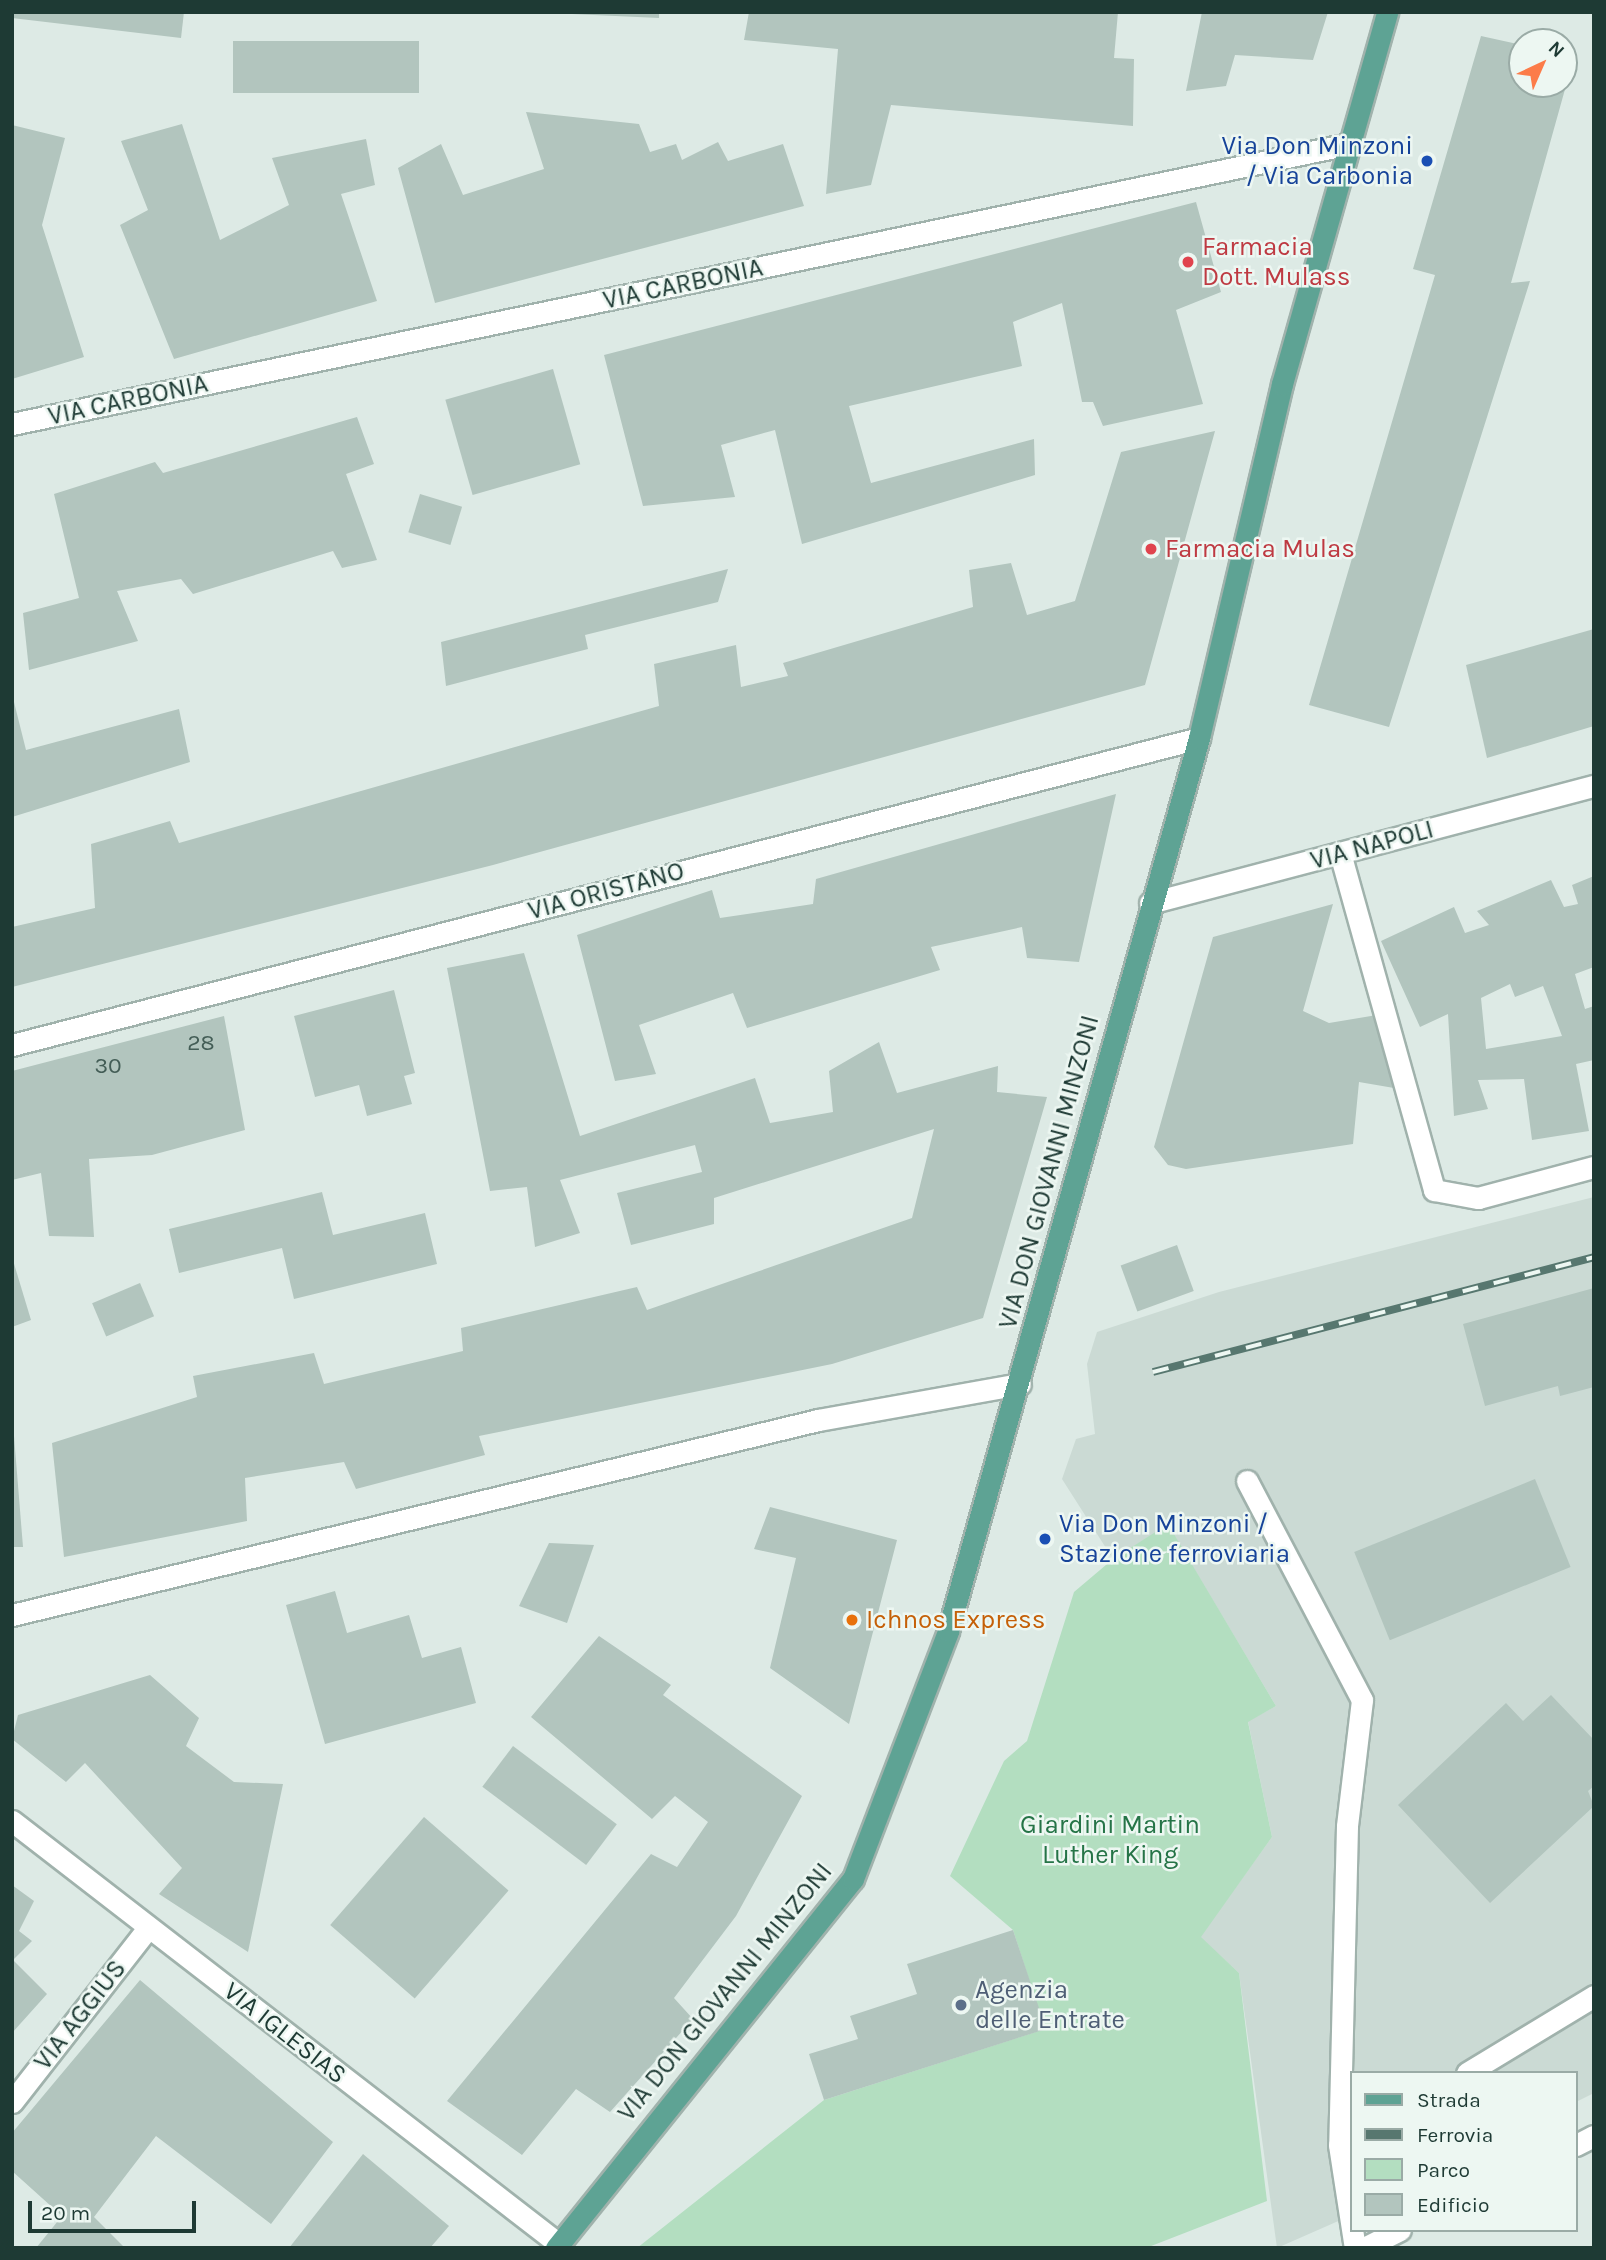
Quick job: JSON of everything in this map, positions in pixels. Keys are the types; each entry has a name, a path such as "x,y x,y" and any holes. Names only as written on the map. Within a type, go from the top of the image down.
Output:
{"main road":[{"name":"VIA DON GIOVANNI MINZONI","path":"557,2246 853,1879 948,1630 1020,1384 1150,903 1199,738 1282,384 1353,143 1356,116 1387,12"}],"street":[{"name":"VIA CARBONIA","path":"12,424 1353,143"},
{"name":"VIA ORISTANO","path":"12,1045 1199,738"},
{"name":"VIA NAPOLI","path":"1150,903 1594,786"},
{"path":"1340,853 1434,1190 1478,1198 1594,1167"},
{"path":"12,1615 818,1420 1020,1384"},
{"path":"1247,1481 1362,1700 1347,1826 1345,2141 1350,2194"},
{"name":"VIA IGLESIAS","path":"12,1821 557,2246"},
{"name":"VIA AGGIUS","path":"12,2102 148,1928"},
{"path":"1470,2071 1594,1996"},
{"path":"1578,2144 1594,2136"},
{"path":"1364,2248 1396,2232"}],"shaded area":[{"path":"1594,1197 1594,2093 1578,2101 1578,2071 1350,2071 1350,2216 1277,2248 1239,1973 1200,1937 1272,1837 1248,1721 1276,1706 1168,1525 1113,1559 1062,1479 1076,1439 1095,1434 1087,1364 1097,1332 1219,1292"}],"green space":[{"name":"Giardini Martin Luther King","path":"1168,1524 1276,1706 1248,1722 1272,1837 1201,1937 1239,1973 1267,2201 1146,2248 637,2248 824,2100 1045,2029 1013,1930 950,1876 1004,1761 1027,1741 1074,1592 1113,1559"}],"building":[{"path":"12,12 184,12 181,38 12,18"},
{"path":"659,12 659,18 572,14"},
{"path":"749,12 1118,12 1114,58 1134,59 1133,126 891,105 871,185 826,194 838,49 744,40"},
{"path":"1202,12 1328,12 1313,60 1235,55 1226,86 1186,91"},
{"path":"1481,36 1508,42 1508,98 1563,98 1511,283 1530,281 1389,727 1309,705 1435,275 1413,269"},
{"path":"233,41 419,41 419,93 233,93"},
{"path":"526,112 639,124 650,152 676,144 682,160 718,142 728,161 783,144 804,206 435,303 398,168 441,144 463,195 544,169"},
{"path":"182,124 220,240 289,205 272,158 366,139 375,185 341,194 377,301 174,359 120,225 148,210 121,141"},
{"path":"12,125 65,138 42,225 84,357 12,379"},
{"path":"1196,202 1221,292 1176,310 1203,404 1103,426 1093,402 1082,402 1062,303 1013,322 1022,366 849,406 871,483 1034,439 1035,475 802,544 775,430 721,445 735,497 643,506 604,355"},
{"path":"553,369 580,464 473,495 445,400"},
{"path":"357,417 374,464 346,474 377,560 342,568 333,551 193,594 181,579 117,591 138,641 29,670 23,613 79,598 54,494 155,462 163,473"},
{"path":"1215,431 1145,685 493,865 12,987 12,927 95,908 91,844 170,821 179,843 659,706 654,664 736,645 741,687 788,676 783,663 973,607 969,570 1011,563 1027,615 1075,601 1121,452"},
{"path":"420,494 462,507 450,545 408,532"},
{"path":"728,569 718,602 585,635 588,649 446,686 441,642"},
{"path":"1594,629 1594,726 1487,758 1466,665"},
{"path":"13,698 26,750 179,709 190,762 12,817"},
{"path":"1116,794 1079,962 1027,958 1022,927 931,947 940,970 747,1028 733,993 639,1025 656,1074 615,1081 577,935 712,890 720,918 813,904 816,879"},
{"path":"1594,876 1594,967 1575,974 1585,1009 1594,1006 1594,1060 1576,1064 1589,1131 1532,1140 1524,1079 1478,1080 1488,1109 1454,1116 1448,1014 1420,1027 1381,941 1454,907 1465,933 1489,925 1477,911 1551,880 1564,907 1578,904 1572,885","holes":["1510,984 1515,997 1543,986 1562,1036 1486,1049 1481,998"]},
{"path":"1333,904 1303,1011 1329,1023 1377,1015 1394,1088 1359,1082 1353,1144 1186,1169 1168,1165 1154,1147 1213,937"},
{"path":"524,953 580,1136 755,1078 770,1123 833,1112 829,1071 879,1042 897,1093 998,1066 997,1092 1047,1097 983,1318 832,1364 479,1436 485,1455 356,1489 344,1462 245,1478 247,1521 64,1557 52,1443 197,1397 193,1376 314,1353 324,1384 463,1351 461,1328 637,1287 647,1310 912,1218 934,1129 714,1198 714,1224 631,1245 617,1193 702,1172 695,1145 560,1180 580,1233 535,1247 527,1187 490,1191 447,968"},
{"path":"394,990 415,1073 404,1076 412,1104 367,1116 359,1085 315,1097 294,1016"},
{"path":"224,1016 245,1130 152,1155 89,1159 94,1237 49,1236 41,1173 12,1180 12,1071"},
{"path":"322,1192 333,1235 425,1213 437,1264 294,1299 282,1248 179,1273 169,1229"},
{"path":"1177,1245 1194,1291 1137,1312 1121,1266"},
{"path":"12,1257 31,1320 12,1327"},
{"path":"140,1283 154,1316 106,1336 92,1303"},
{"path":"1594,1288 1594,1387 1560,1396 1558,1386 1485,1406 1463,1324"},
{"path":"14,1436 23,1547 12,1547"},
{"path":"1535,1479 1571,1567 1390,1640 1354,1552"},
{"path":"770,1507 897,1540 849,1724 770,1668 796,1558 754,1549"},
{"path":"549,1543 594,1545 567,1623 519,1606"},
{"path":"335,1591 347,1633 409,1615 422,1658 461,1647 476,1703 325,1744 286,1605"},
{"path":"599,1636 671,1685 663,1695 802,1796 736,1916 674,1998 693,2019 610,2112 576,2089 522,2155 447,2101 651,1854 677,1867 708,1822 675,1796 652,1819 531,1717"},
{"path":"150,1675 199,1718 186,1746 234,1782 283,1784 248,1952 159,1894 182,1868 85,1763 66,1782 12,1739 18,1715"},
{"path":"1551,1695 1594,1740 1594,1786 1588,1791 1594,1806 1490,1903 1398,1805 1506,1703 1523,1721"},
{"path":"513,1746 617,1824 586,1865 482,1787"},
{"path":"424,1817 509,1890 415,1998 330,1925"},
{"path":"12,1885 34,1901 19,1931 32,1941 13,1960 47,1994 12,2033"},
{"name":"Agenzia delle Entrate","path":"1013,1930 1046,2029 824,2100 809,2054 858,2039 850,2016 917,1994 907,1964"},
{"path":"140,1980 333,2142 271,2224 156,2136 94,2217 125,2248 36,2248 62,2216 12,2171 12,2133"},
{"path":"363,2154 449,2226 430,2248 289,2248"}],"railway":[{"path":"1153,1372 1594,1257"}],"place":[{"name":"Via Don Minzoni / Via Carbonia","path":"1427,161"},
{"name":"Farmacia Dott. Mulass","path":"1188,262"},
{"name":"Farmacia Mulas","path":"1151,549"},
{"name":"Via Don Minzoni / Stazione ferroviaria","path":"1045,1539"},
{"name":"Ichnos Express","path":"852,1620"},
{"name":"Agenzia delle Entrate","path":"961,2005"}]}
